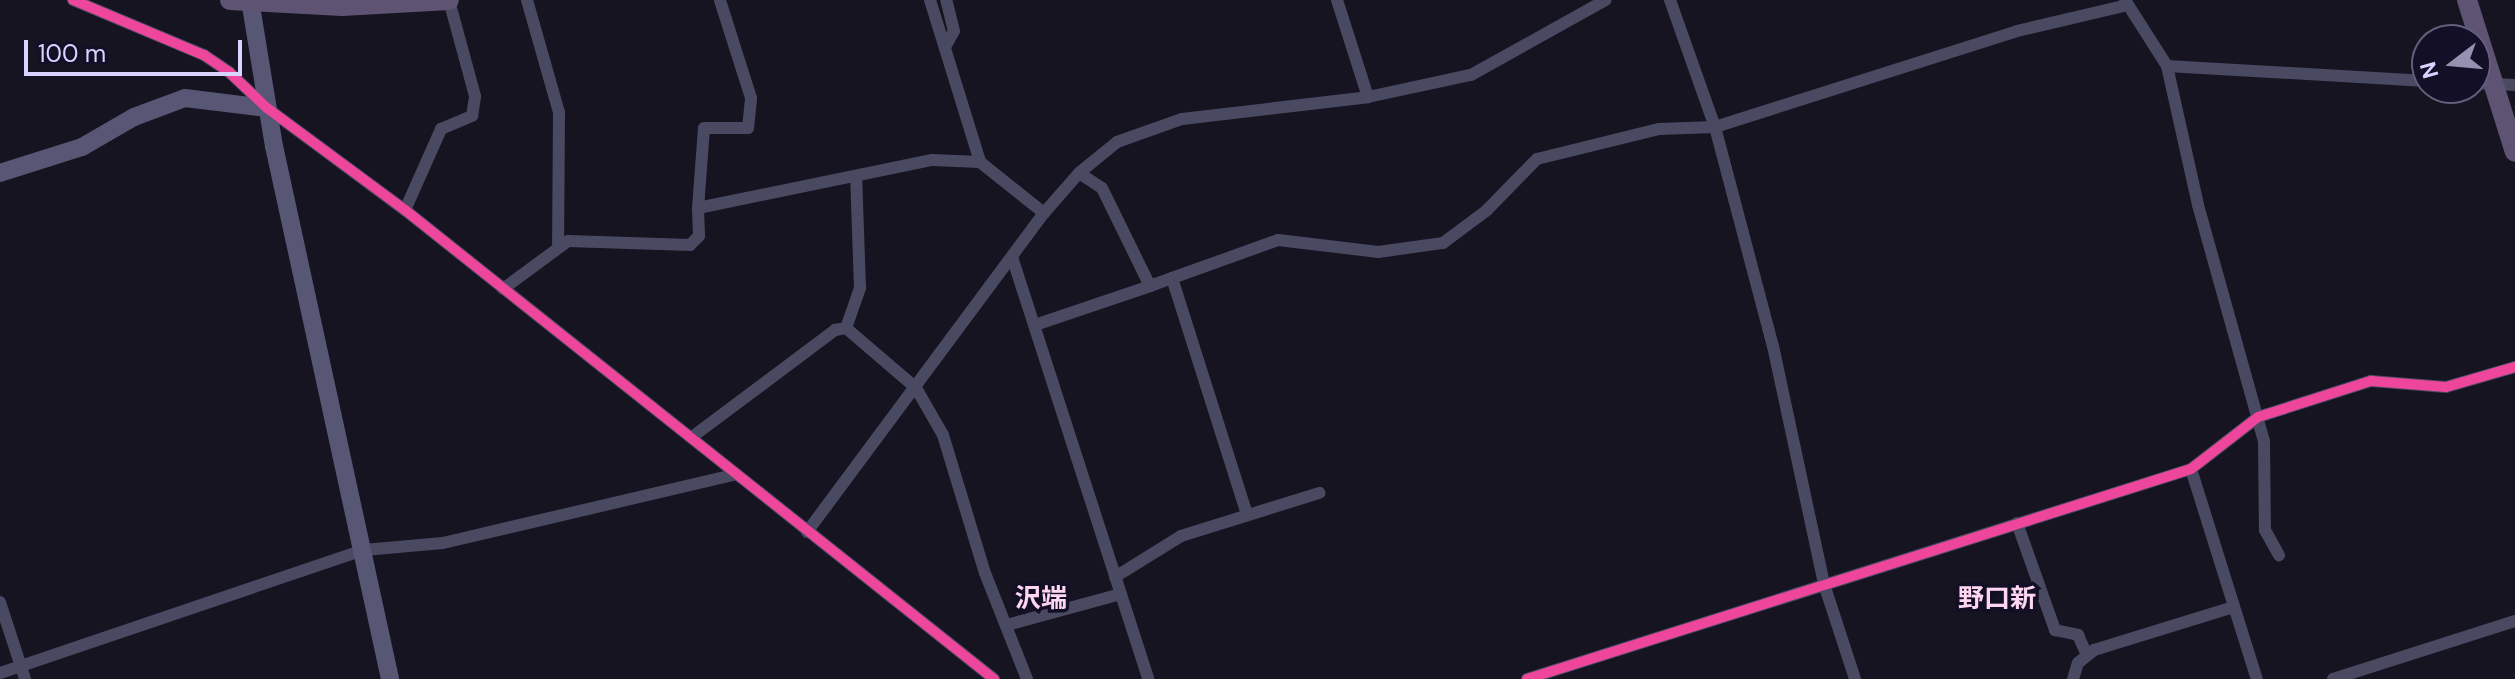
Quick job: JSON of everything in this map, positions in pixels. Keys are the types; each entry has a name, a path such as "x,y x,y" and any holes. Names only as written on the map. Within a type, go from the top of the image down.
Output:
{"main road":[{"path":"243,1 342,6 449,0"},
{"path":"2467,0 2472,24"},
{"path":"2491,99 2515,152"}],"street":[{"path":"73,0 204,55 267,108 405,210 994,679"},
{"path":"405,210 441,129 472,116 475,96 449,0"},
{"path":"527,0 559,112 558,245"},
{"path":"503,289 558,245 568,241 690,245 699,236 704,128 748,128 751,98 720,0"},
{"path":"930,0 980,162 1044,213"},
{"path":"945,47 954,31 946,0"},
{"path":"1337,0 1368,97"},
{"path":"807,532 1013,260 1044,213 1079,173 1117,142 1150,127 1368,97 1471,75 1590,4 1606,0"},
{"path":"1670,0 1715,127 1773,346 1824,584 1855,679"},
{"path":"243,1 390,679"},
{"path":"1035,325 1278,240 1378,252 1443,243 1486,211 1537,159 1659,129 1715,127 2017,31 2127,3 2167,66 2198,205 2264,441 2265,530 2279,555"},
{"path":"2167,66 2411,80"},
{"path":"2491,84 2515,85"},
{"path":"0,173 82,147 134,117 185,98 267,108"},
{"path":"698,208 932,160 980,162"},
{"path":"1079,173 1102,188 1150,286"},
{"path":"846,328 860,288 856,176"},
{"path":"1013,260 1148,679"},
{"path":"1172,278 1247,515"},
{"path":"846,328 916,388 943,435 985,573 1027,679"},
{"path":"692,437 835,330 846,328"},
{"path":"1527,679 2191,469 2258,417 2371,381 2446,387 2515,367"},
{"path":"2191,469 2257,679"},
{"path":"0,673 22,673 364,550 443,543 734,475"},
{"path":"1115,577 1181,536 1319,493"},
{"path":"2017,523 2055,630 2078,635 2087,655"},
{"path":"1007,625 1121,594"},
{"path":"0,602 22,673"},
{"path":"2073,679 2087,655 2234,607"},
{"path":"2333,679 2515,621"}],"cycle path":[{"path":"73,0 204,55 229,72 267,108 405,210 994,679"},
{"path":"1527,679 2191,469 2258,417 2371,381 2446,387 2515,367"}],"district":[{"name":"沢端","path":"1041,599"},
{"name":"野口新","path":"1997,599"}]}
